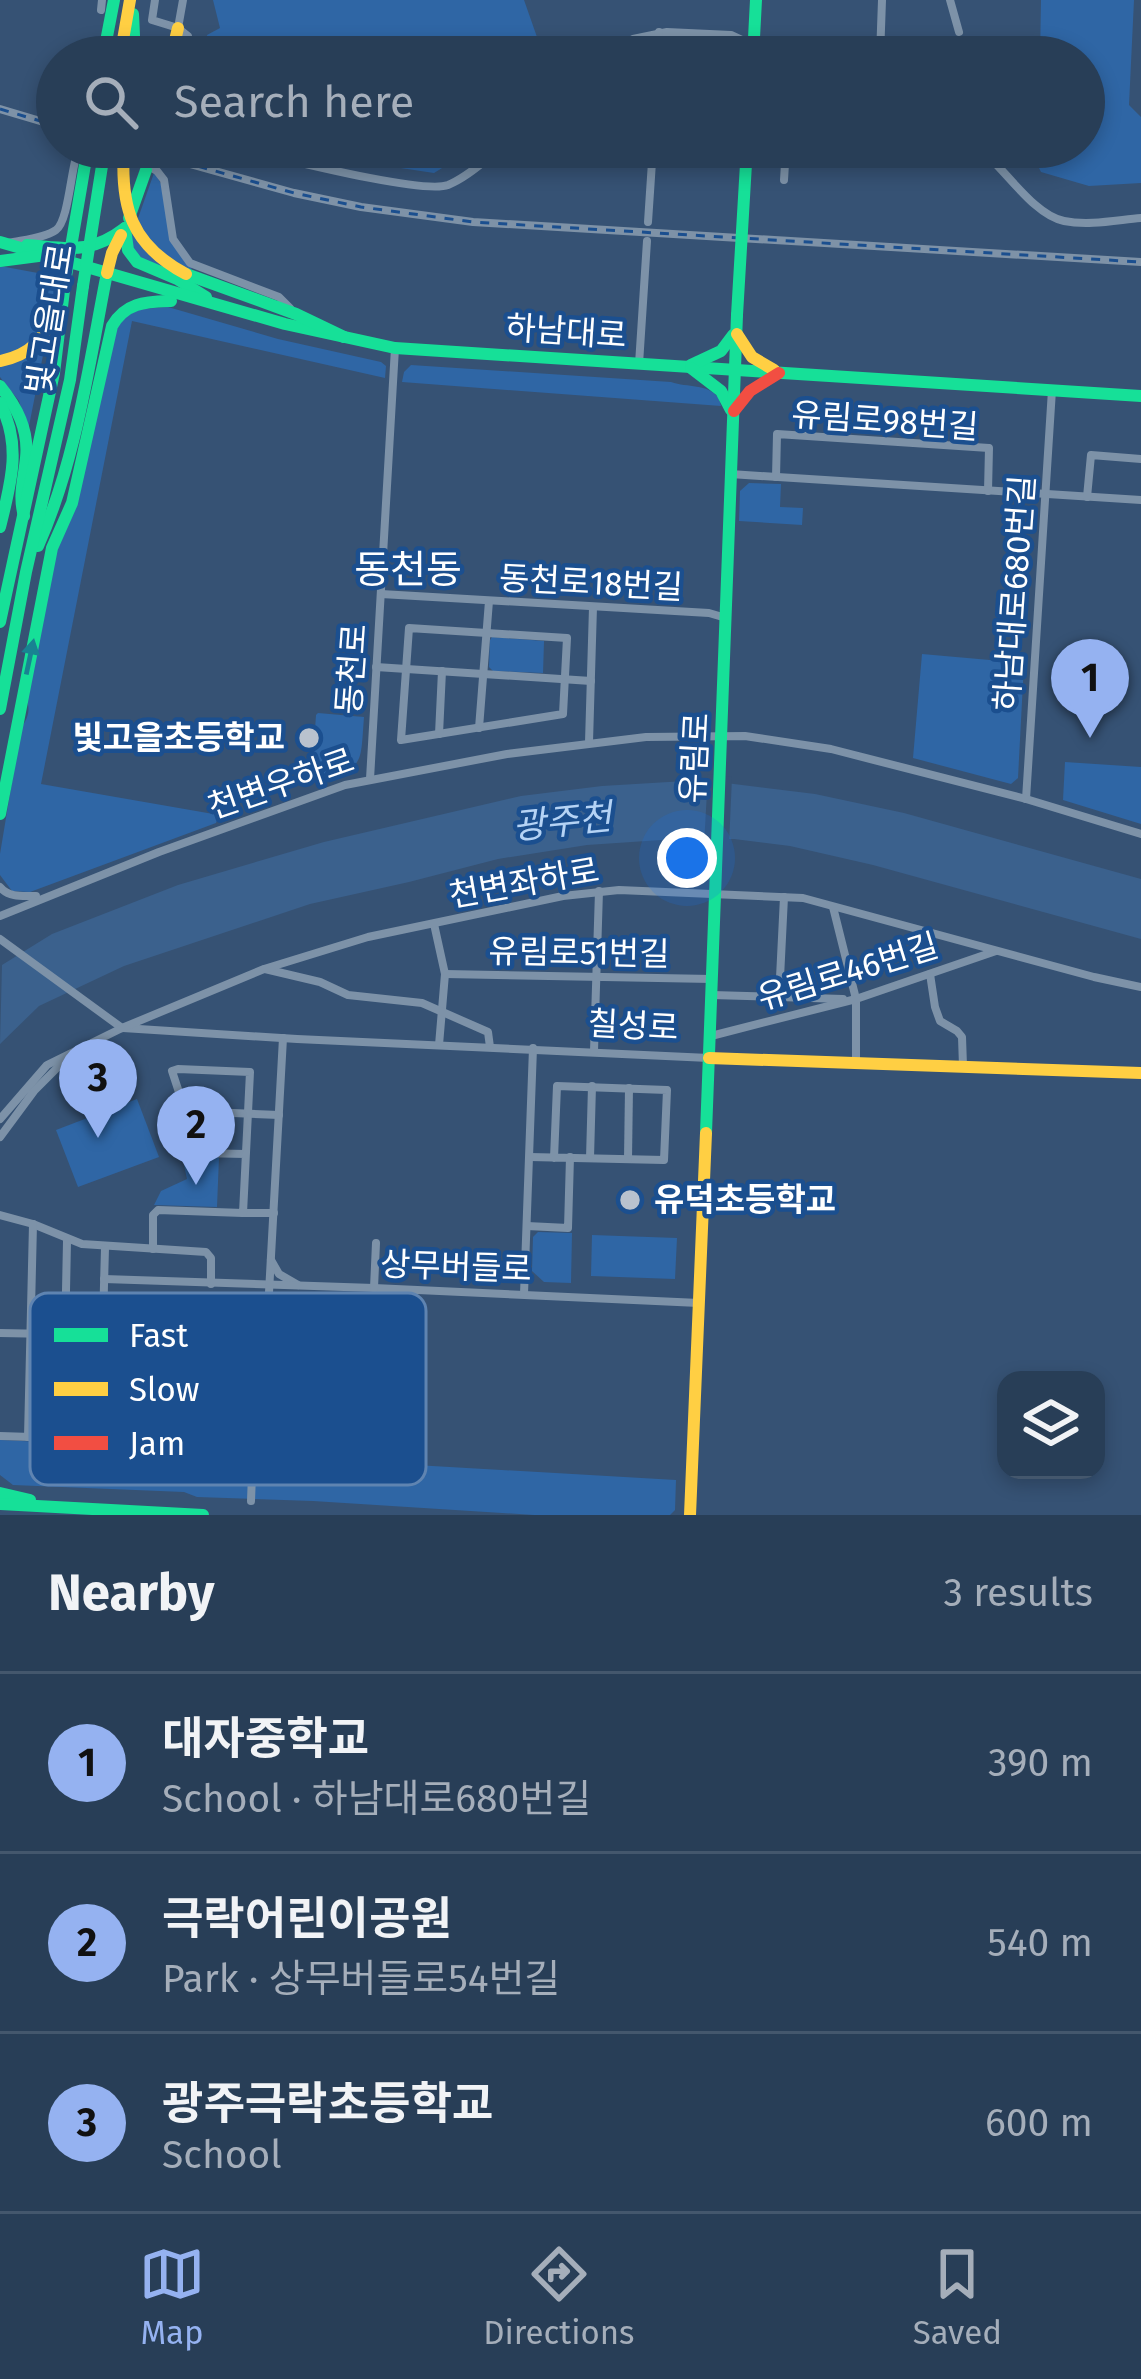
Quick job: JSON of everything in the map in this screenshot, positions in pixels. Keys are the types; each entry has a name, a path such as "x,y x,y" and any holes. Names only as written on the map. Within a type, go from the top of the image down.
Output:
{"main road":[{"path":"108,36 114,0"},
{"path":"125,36 131,0"},
{"path":"131,0 134,36"},
{"path":"754,36 756,0"},
{"path":"176,36 178,28"},
{"name":"빛고을대로","path":"0,622 54,373 82,168"},
{"name":"빛고을대로","path":"0,710 70,380 102,168"},
{"path":"124,168 123,190 135,224 161,260 344,337"},
{"name":"유림로","path":"690,1513 723,741 733,370 746,168"},
{"path":"26,572 49,523 69,450 106,273 146,170"},
{"path":"3,243 84,250 105,245 124,228"},
{"path":"124,228 124,245 136,262 177,278 219,305"},
{"name":"하남대로","path":"3,243 219,305 395,348 1141,395"},
{"path":"0,261 46,255"},
{"path":"0,361 15,359 40,343 65,282"},
{"path":"96,333 118,303 147,297 219,305"},
{"path":"0,814 52,548 72,503 112,326 128,305 171,301"},
{"path":"736,331 752,357 778,373 750,392 732,413 721,391 688,367 721,351 736,331"},
{"path":"0,386 13,401 27,440 18,501 25,517"},
{"path":"0,403 14,431 16,452 0,527"},
{"name":"칠성로","path":"710,1058 1141,1073"},
{"path":"0,1493 63,1507"},
{"path":"0,1504 203,1515"},
{"path":"3,1515 21,1505"}],"street":[{"path":"155,0 152,20 188,36"},
{"path":"178,28 183,0"},
{"path":"881,36 883,0"},
{"path":"950,0 959,32"},
{"path":"659,32 659,36"},
{"path":"646,36 659,32 732,36"},
{"path":"3,243 55,231 79,168"},
{"path":"153,168 164,180 173,239 180,252 203,270 278,297 296,314"},
{"path":"328,168 424,187 456,181 474,168"},
{"path":"648,222 652,168"},
{"path":"784,180 785,168"},
{"path":"1002,168 1052,217 1067,222 1141,218"},
{"path":"640,364 647,242"},
{"name":"동천로","path":"370,778 395,348"},
{"name":"하남대로680번길","path":"1026,799 1052,390"},
{"name":"유림로98번길","path":"776,477 777,434 907,442 989,448 988,491"},
{"path":"1088,497 1091,455 1141,459"},
{"name":"유림로98번길","path":"730,474 1141,500"},
{"name":"동천로18번길","path":"381,594 709,614 727,619"},
{"path":"478,728 488,601"},
{"path":"590,742 593,607"},
{"path":"409,628 567,638 563,714 400,740 404,668 409,628"},
{"path":"376,667 591,681"},
{"path":"439,734 442,671"},
{"name":"천변우하로","path":"0,916 227,826 370,778 590,742 672,735 723,741 766,739 831,749 1141,834"},
{"path":"0,887 17,896 44,896"},
{"name":"천변좌하로","path":"0,1119 47,1065 264,968 368,937 598,891 715,888 833,905 1141,986"},
{"path":"594,1051 598,891"},
{"path":"778,998 784,897"},
{"path":"833,905 856,999 856,1063"},
{"path":"434,924 446,974 439,1045"},
{"path":"0,939 122,1028"},
{"name":"유림로46번길","path":"711,1036 856,999 999,950"},
{"path":"264,968 320,982 347,995 422,1003 488,1032 490,1047"},
{"name":"유림로51번길","path":"446,974 712,979"},
{"path":"930,974 940,1021 962,1037 963,1066"},
{"path":"712,995 856,999"},
{"name":"칠성로","path":"122,1028 710,1058"},
{"path":"268,1293 283,1038"},
{"path":"524,1294 533,1048"},
{"name":"천변좌하로","path":"0,1137 34,1091 73,1053"},
{"path":"243,1213 250,1072 172,1071 199,1153 245,1154"},
{"path":"530,1157 664,1160 667,1090 557,1085 554,1157"},
{"path":"590,1158 592,1087"},
{"path":"628,1159 629,1088"},
{"path":"187,1111 279,1115"},
{"path":"527,1226 568,1228 570,1157"},
{"path":"153,1249 153,1215 158,1210 274,1213"},
{"path":"0,1215 105,1248 206,1252 211,1258 211,1284"},
{"path":"32,1293 33,1224"},
{"path":"66,1293 68,1240"},
{"path":"374,1288 376,1243"},
{"path":"104,1293 105,1248"},
{"path":"271,1260 279,1274 299,1286"},
{"name":"상무버들로","path":"104,1280 699,1303"},
{"path":"0,1436 28,1437 30,1368"},
{"path":"251,1501 252,1485"}],"shaded area":[{"path":"213,0 524,0 537,36 207,36 220,28"},
{"path":"1041,0 1134,0 1129,105 1141,117 1141,183 1089,186 1041,172 1039,168 1105,168 1105,36 1040,36"},
{"path":"401,168 442,168 434,173"},
{"path":"154,173 165,195 173,243 193,266 190,271 151,264 131,253 130,241"},
{"path":"0,266 54,276 55,291 42,335 0,358"},
{"path":"168,307 381,362 386,366 385,378 132,321 41,784 219,815 216,823 30,892 12,891 0,875 0,854 55,548 115,326 129,310"},
{"path":"46,340 28,431 19,401 0,377 0,363"},
{"path":"411,365 671,382 709,390 721,406 402,382"},
{"path":"749,483 781,484 780,507 803,508 802,525 739,521 740,491"},
{"path":"492,637 544,641 543,673 493,671 489,667"},
{"path":"922,654 1024,663 1018,778 1011,784 913,758"},
{"path":"318,713 364,717 357,762 316,783 312,775"},
{"path":"1065,762 1141,767 1141,824 1063,800"},
{"path":"137,1099 159,1157 78,1187 56,1130"},
{"path":"194,1156 219,1157 217,1207 154,1205 161,1191 187,1179 184,1165"},
{"path":"538,1232 572,1233 571,1283 544,1282 532,1271 533,1237"},
{"path":"592,1235 677,1238 675,1279 591,1276"},
{"path":"0,1440 30,1441 30,1485 426,1485 426,1466 676,1480 675,1510 670,1515 534,1515 13,1485 0,1475"}],"water":[{"name":"광주천","path":"702,780 815,794 904,813 1141,879 1141,939 790,846 734,839 587,845 498,859 310,904 124,966 39,1006 0,1044 2,965 52,934 178,885 324,842 521,796"}],"pier":[{"path":"708,774 732,777 729,845 704,845"}],"railway":[{"path":"0,109 36,120"},
{"path":"204,168 361,207 473,222 1141,262"}],"traffic: fast":[{"path":"107,36 114,0"},
{"path":"754,36 756,0"},
{"path":"133,14 134,36"},
{"path":"65,282 84,168"},
{"path":"83,286 102,168"},
{"path":"737,315 746,168"},
{"path":"129,218 146,170"},
{"path":"125,228 128,250 137,262 206,297"},
{"path":"27,245 89,246 125,228"},
{"path":"0,242 285,324 395,348 1141,396"},
{"path":"0,261 46,255"},
{"path":"38,546 72,446 107,273"},
{"path":"186,274 344,337"},
{"path":"0,622 54,373 65,282"},
{"path":"0,709 70,380 83,286"},
{"path":"0,814 52,548 72,503 112,326 130,308 171,301"},
{"path":"706,1133 737,315"},
{"path":"691,365 721,351 733,335"},
{"path":"691,368 721,391 731,410"},
{"path":"0,386 26,438 24,516"},
{"path":"0,403 13,449 0,527"},
{"path":"0,1493 30,1500"},
{"path":"0,1504 203,1515"}],"traffic: slow":[{"path":"124,36 130,0"},
{"path":"176,36 178,28"},
{"path":"124,168 127,206 141,237 186,274"},
{"path":"107,273 121,235"},
{"path":"0,361 36,343 55,308"},
{"path":"737,334 752,357 774,370"},
{"path":"709,1058 1141,1073"},
{"path":"690,1515 706,1133"}],"traffic: jam":[{"path":"734,411 750,391 779,373"}],"place":[{"name":"빛고을초등학교","path":"309,738"},
{"name":"대자중학교","path":"1090,738"},
{"name":"광주극락초등학교","path":"98,1138"},
{"name":"극락어린이공원","path":"196,1185"},
{"name":"유덕초등학교","path":"630,1200"}],"district":[{"name":"동천동","path":"408,570"}]}
